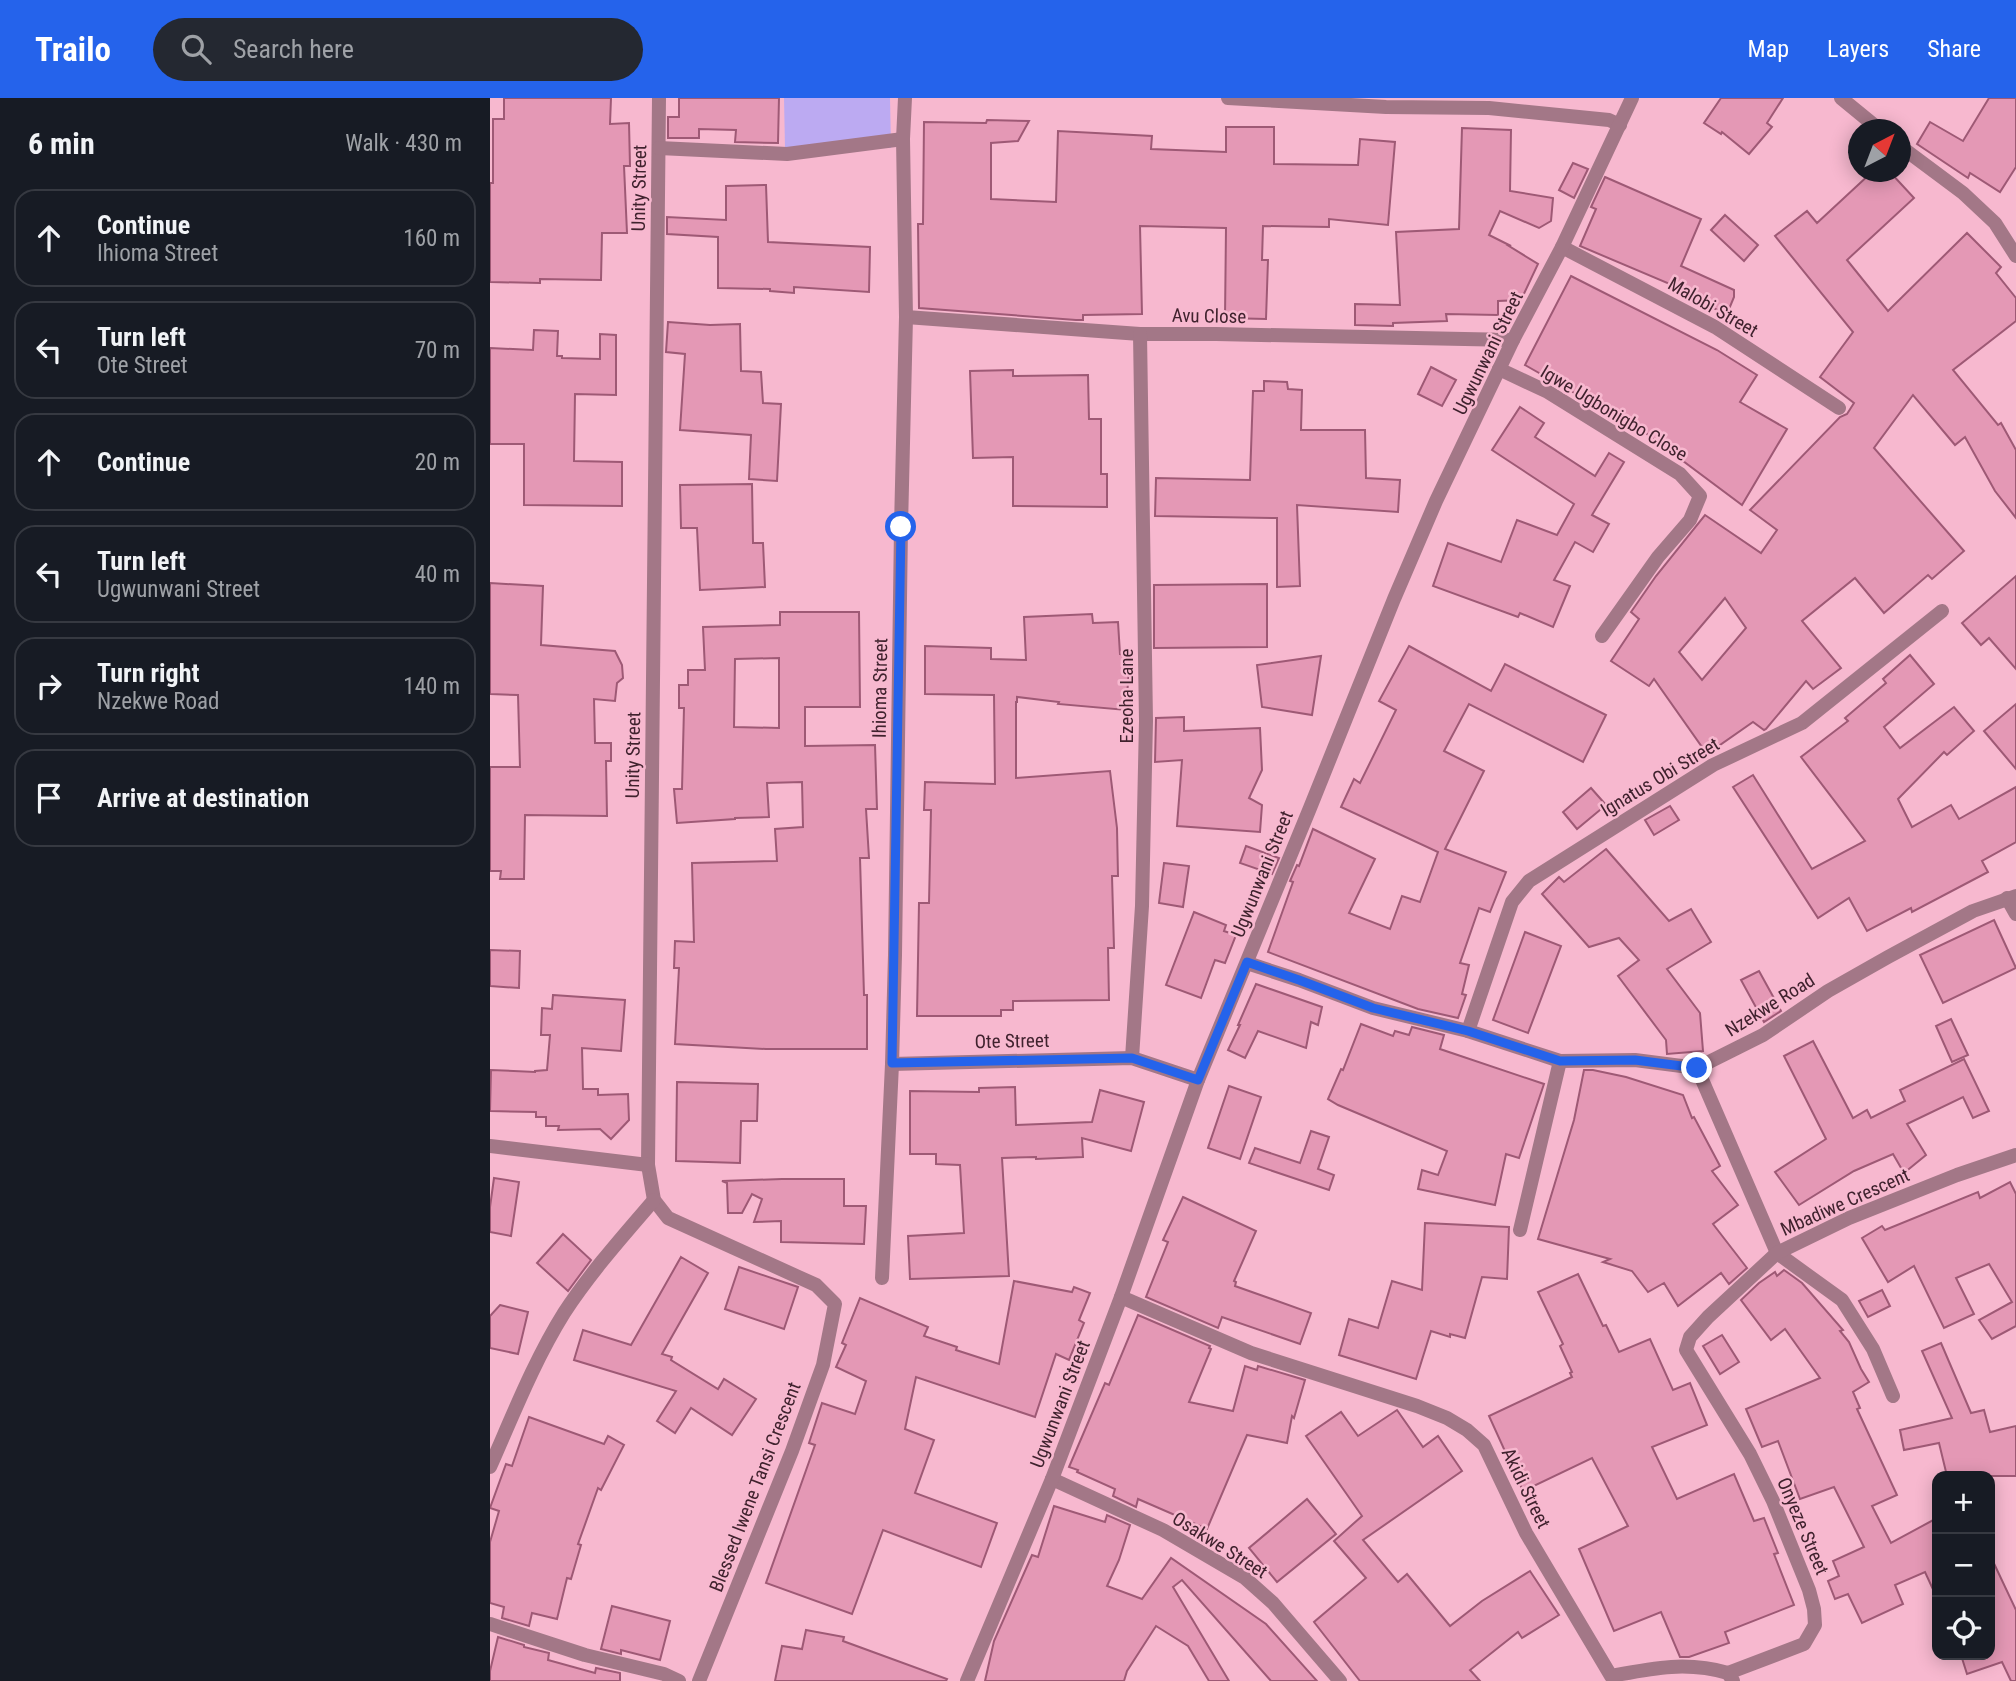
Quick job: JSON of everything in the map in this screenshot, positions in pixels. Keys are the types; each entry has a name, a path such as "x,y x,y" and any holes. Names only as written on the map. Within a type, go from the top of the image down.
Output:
{"street":[{"name":"Unity Street","path":"654,1200 648,1165 659,98"},
{"name":"Ihioma Street","path":"882,1278 892,1063 906,317 902,139 905,98"},
{"path":"1227,98 1489,107 1609,120 1620,125"},
{"name":"Ugwunwani Street","path":"967,1681 1052,1479 1121,1297 1198,1080 1394,599 1436,501 1499,369 1562,247 1632,98"},
{"path":"1841,98 1867,119"},
{"path":"659,148 787,154 902,139"},
{"path":"1911,154 1963,193 1995,223 2016,255"},
{"name":"Malobi Street","path":"1562,247 1715,327 1839,408"},
{"name":"Avu Close","path":"906,317 1140,334 1513,341"},
{"name":"Ezeoha Lane","path":"1132,1058 1142,906 1146,721 1140,334"},
{"name":"Igwe Ugbonigbo Close","path":"1499,369 1548,392 1680,474 1700,496 1690,520 1658,557 1602,636"},
{"name":"Ignatus Obi Street","path":"1468,1031 1512,901 1529,881 1713,765 1802,723 1942,611"},
{"path":"2012,897 2016,914"},
{"name":"Nzekwe Road","path":"1697,1068 1763,1035 1828,991 1888,957 1973,911 2012,897"},
{"path":"1247,962 1373,1008 1468,1031 1560,1061 1635,1060 1697,1068 1777,1253 1842,1300 1873,1349 1893,1396"},
{"name":"Ote Street","path":"892,1063 1132,1058 1198,1080"},
{"path":"1520,1230 1560,1061"},
{"path":"490,1146 648,1165"},
{"name":"Mbadiwe Crescent","path":"1686,1350 1690,1337 1708,1317 1777,1253 1861,1213 2016,1155"},
{"path":"490,1467 536,1364 565,1312 616,1244 654,1200"},
{"name":"Blessed Iwene Tansi Crescent","path":"654,1200 668,1218 816,1285 835,1304 823,1365 792,1451 699,1681"},
{"name":"Akidi Street","path":"1121,1297 1251,1353 1417,1406 1447,1418 1467,1430 1484,1445 1526,1533 1610,1678 1669,1666 1695,1666 1731,1677"},
{"name":"Onyeze Street","path":"1686,1350 1750,1454 1773,1501 1814,1609 1815,1625 1804,1644 1731,1677"},
{"name":"Osakwe Street","path":"1052,1479 1163,1530 1245,1578 1273,1602 1340,1681"},
{"path":"490,1623 585,1655 664,1674 679,1681"}],"shaded area":[{"path":"784,98 890,98 891,148 785,148"}],"building":[{"path":"504,98 611,98 610,124 629,123 630,166 624,166 627,233 602,233 601,280 490,282 493,119 504,119"},
{"path":"679,98 779,98 778,143 735,142 736,130 699,129 699,138 668,138 668,117 679,117"},
{"path":"1721,98 1783,98 1767,123 1772,127 1749,154 1722,132 1721,134 1704,123"},
{"path":"1989,98 2016,98 2016,167 2000,192 1970,173 1968,178 1917,144 1930,122 1963,141"},
{"path":"987,120 1029,121 1018,141 991,143 991,199 1056,202 1058,131 1152,136 1151,149 1226,152 1226,127 1274,127 1274,164 1358,165 1360,139 1395,142 1388,225 1329,219 1329,227 1263,226 1262,260 1268,260 1266,319 1225,318 1226,228 1140,226 1142,314 1083,315 1083,320 1076,320 919,308 918,224 923,224 924,122 986,123"},
{"path":"1462,128 1511,130 1510,191 1553,198 1551,221 1539,228 1500,211 1489,235 1538,264 1521,300 1498,301 1498,315 1446,314 1447,321 1393,323 1393,326 1355,325 1355,304 1400,305 1396,232 1459,229"},
{"path":"1573,163 1588,169 1574,198 1559,190"},
{"path":"1605,177 1701,219 1681,266 1734,290 1727,314 1701,303 1703,298 1580,246 1596,209 1591,207"},
{"path":"1861,182 1899,182 1914,198 1847,260 1888,311 1967,233 2001,267 1996,273 2016,298 2016,321 1953,370 1998,425 2001,423 2016,450 2016,518 1995,491 1965,437 1955,445 1913,395 1874,448 1964,551 1932,579 1928,575 1884,613 1855,578 1802,621 1841,668 1813,689 1806,681 1766,729 1753,722 1707,754 1654,679 1649,686 1611,661 1639,619 1631,612 1705,515 1761,553 1777,530 1750,510 1840,417 1847,414 1854,403 1820,377 1853,332 1775,236 1807,211 1817,223","holes":["1725,598 1746,628 1702,680 1679,652"]},
{"path":"766,185 768,242 870,247 869,292 794,287 794,293 770,289 718,288 718,237 667,234 667,217 726,220 726,186"},
{"path":"1725,215 1758,245 1744,261 1711,230"},
{"path":"1571,276 1717,350 1757,375 1740,402 1787,429 1742,505 1624,417 1622,420 1525,365"},
{"path":"668,322 740,324 741,371 761,372 763,403 781,404 777,481 749,479 751,435 680,430 685,354 666,352"},
{"path":"534,330 558,331 557,356 562,358 600,359 600,334 616,335 616,395 575,394 574,461 622,462 622,506 524,505 524,444 490,444 490,348 533,350"},
{"path":"1431,367 1456,380 1442,406 1418,394"},
{"path":"1013,370 1013,376 1088,375 1089,419 1101,419 1101,474 1107,474 1107,507 1013,506 1013,457 973,458 970,371"},
{"path":"1264,381 1287,382 1288,389 1302,390 1301,430 1365,430 1366,478 1400,480 1398,512 1297,505 1300,586 1277,587 1277,518 1155,516 1156,478 1250,480 1253,391 1264,391"},
{"path":"1520,407 1544,423 1535,437 1595,476 1609,453 1624,462 1592,515 1609,524 1593,552 1575,542 1554,580 1570,586 1553,627 1520,613 1518,617 1433,586 1448,543 1501,562 1517,520 1557,535 1574,504 1492,450"},
{"path":"752,484 753,543 763,543 765,587 700,590 697,528 681,528 680,485"},
{"path":"2016,576 2016,669 1989,638 1981,645 1962,623"},
{"path":"490,583 543,586 541,645 615,651 622,665 623,678 617,683 615,701 594,699 595,743 611,743 611,761 606,761 607,816 525,815 524,879 500,879 501,871 490,871 490,767 520,767 518,695 490,694"},
{"path":"1267,584 1267,647 1154,648 1154,585"},
{"path":"780,612 859,612 860,707 805,707 805,746 875,745 877,809 866,809 869,858 860,858 867,1049 766,1049 675,1044 679,968 674,968 675,941 694,942 692,863 777,861 775,829 803,827 802,782 767,783 769,817 677,823 674,789 682,789 684,708 679,708 679,685 688,685 688,670 705,670 703,627 780,625","holes":["779,658 779,728 734,727 735,659"]},
{"path":"1092,614 1093,623 1118,622 1120,654 1130,655 1126,710 1017,697 1016,778 1110,771 1117,828 1118,876 1112,876 1114,948 1108,948 1109,1000 1013,1001 1013,1010 1001,1010 1001,1016 917,1016 919,903 929,903 931,810 924,810 925,782 995,784 994,695 925,694 925,646 991,648 991,659 1026,660 1024,617"},
{"path":"1409,646 1491,691 1505,664 1606,715 1583,762 1469,704 1444,751 1484,771 1445,849 1506,872 1490,912 1479,908 1460,963 1469,965 1462,994 1466,995 1458,1018 1418,1009 1268,952 1293,882 1290,881 1297,865 1299,866 1313,829 1375,859 1349,913 1390,929 1402,896 1420,902 1438,852 1341,807 1354,779 1360,783 1396,710 1379,701"},
{"path":"1910,655 1934,684 1884,727 1900,748 1954,707 1974,731 1947,755 1944,752 1898,799 1912,827 1951,805 1959,819 2016,787 2016,842 1982,861 1988,872 1912,912 1911,908 1867,931 1849,898 1818,918 1733,787 1753,775 1812,869 1865,841 1801,757 1848,721 1845,718 1886,683 1883,679"},
{"path":"1321,656 1312,715 1262,707 1257,665"},
{"path":"2016,704 2016,769 1984,731"},
{"path":"1184,717 1184,731 1260,728 1262,770 1249,798 1262,805 1260,832 1177,826 1182,760 1155,762 1156,718"},
{"path":"1591,788 1606,805 1577,829 1563,812"},
{"path":"1670,806 1679,820 1654,835 1645,820"},
{"path":"1246,846 1279,858 1272,874 1240,863"},
{"path":"1606,849 1669,921 1691,909 1711,942 1667,969 1700,1013 1703,1051 1667,1054 1666,1040 1618,976 1639,960 1619,938 1589,947 1542,894 1559,877 1564,882"},
{"path":"1164,863 1189,866 1183,907 1159,903"},
{"path":"1194,912 1226,925 1224,931 1236,935 1225,963 1215,960 1201,998 1166,985"},
{"path":"1994,920 2016,968 1943,1003 1920,955"},
{"path":"1525,932 1561,946 1528,1033 1493,1020"},
{"path":"490,950 520,951 519,988 490,986"},
{"path":"1759,971 1781,1011 1764,1022 1741,980"},
{"path":"1256,984 1322,1007 1318,1025 1311,1022 1306,1048 1258,1031 1245,1058 1228,1050"},
{"path":"553,995 625,1000 621,1051 582,1048 583,1089 598,1089 598,1095 628,1094 629,1120 611,1139 600,1129 558,1130 559,1126 546,1126 546,1117 536,1117 536,1112 490,1111 491,1070 547,1070 550,1035 541,1035 542,1008 552,1009"},
{"path":"1951,1019 1968,1055 1952,1062 1936,1026"},
{"path":"1361,1024 1393,1036 1395,1031 1409,1035 1412,1027 1444,1035 1440,1049 1544,1084 1519,1158 1506,1154 1495,1205 1418,1189 1422,1170 1438,1175 1447,1151 1328,1099"},
{"path":"1813,1041 1853,1118 1867,1110 1871,1118 1905,1101 1900,1090 1964,1059 1989,1111 1973,1118 1963,1097 1907,1124 1926,1155 1904,1173 1893,1154 1854,1171 1799,1205 1775,1172 1826,1139 1784,1056"},
{"path":"1584,1070 1626,1077 1683,1095 1692,1118 1694,1117 1720,1166 1712,1171 1738,1205 1713,1224 1747,1268 1729,1284 1721,1273 1678,1306 1664,1283 1648,1292 1632,1271 1603,1262 1610,1259 1538,1239 1574,1120"},
{"path":"677,1082 758,1084 757,1121 741,1121 740,1163 676,1161"},
{"path":"1229,1086 1261,1097 1240,1159 1208,1148"},
{"path":"1015,1087 1016,1125 1092,1122 1100,1090 1144,1102 1131,1151 1082,1138 1083,1157 1002,1158 1009,1276 910,1279 908,1236 964,1233 960,1165 936,1164 936,1154 910,1154 910,1091 979,1092 979,1088"},
{"path":"1311,1131 1329,1137 1318,1169 1334,1175 1329,1190 1249,1163 1255,1148 1300,1163"},
{"path":"494,1178 519,1182 511,1236 490,1232"},
{"path":"844,1179 844,1206 866,1206 864,1244 781,1242 781,1221 754,1222 762,1199 752,1194 742,1213 728,1213 727,1183 722,1181"},
{"path":"2010,1182 2016,1194 2016,1326 1992,1339 1979,1320 2012,1302 1989,1264 1956,1278 1974,1314 1944,1328 1914,1266 1888,1282 1862,1238 1882,1226 1885,1230 1978,1192 1980,1198"},
{"path":"1183,1197 1256,1231 1234,1281 1235,1286 1311,1313 1300,1344 1222,1317 1218,1328 1146,1297 1168,1242 1163,1240"},
{"path":"1425,1223 1509,1227 1507,1279 1482,1277 1465,1338 1431,1331 1416,1379 1339,1355 1349,1319 1378,1328 1392,1281 1422,1290"},
{"path":"563,1234 591,1260 568,1291 537,1263"},
{"path":"681,1257 708,1273 662,1354 672,1357 671,1360 718,1389 724,1379 756,1399 732,1435 691,1408 675,1433 657,1421 676,1391 574,1360 583,1330 631,1345"},
{"path":"739,1267 798,1287 784,1329 725,1309"},
{"path":"1784,1270 1802,1283 1843,1330 1840,1331 1849,1342 1869,1382 1853,1392 1860,1408 1857,1409 1897,1495 1872,1506 1891,1543 1932,1521 1932,1587 1925,1572 1895,1585 1903,1604 1862,1623 1848,1594 1835,1599 1828,1581 1839,1576 1833,1561 1864,1547 1834,1487 1800,1499 1778,1441 1762,1447 1746,1409 1820,1378 1785,1329 1771,1340 1741,1300 1775,1272 1777,1276"},
{"path":"1578,1274 1619,1352 1650,1339 1673,1390 1690,1383 1707,1425 1652,1447 1677,1499 1734,1474 1754,1521 1764,1518 1778,1553 1774,1554 1794,1605 1725,1632 1729,1643 1689,1657 1680,1657 1661,1612 1614,1631 1579,1549 1628,1526 1592,1458 1523,1491 1489,1416 1572,1377 1560,1346 1563,1344 1538,1292"},
{"path":"1014,1281 1072,1292 1074,1287 1090,1293 1079,1320 1084,1323 1069,1360 1056,1354 1035,1417 916,1377 905,1429 934,1440 915,1493 997,1523 981,1567 883,1530 852,1614 766,1583 815,1445 809,1443 822,1403 855,1414 866,1381 836,1367 846,1345 842,1343 860,1298 928,1327 924,1336 999,1364"},
{"path":"1882,1290 1890,1306 1868,1317 1859,1301"},
{"path":"500,1305 528,1312 518,1354 490,1348 490,1316"},
{"path":"1138,1315 1210,1346 1189,1402 1233,1411 1245,1366 1257,1370 1258,1366 1305,1380 1294,1418 1292,1416 1287,1443 1247,1435 1207,1529 1138,1499 1136,1507 1113,1496 1115,1489 1069,1467 1105,1383 1109,1385"},
{"path":"1722,1335 1739,1362 1720,1374 1703,1346"},
{"path":"1941,1343 1971,1413 1984,1410 1990,1432 2016,1426 2016,1476 1995,1476 1995,1471 1946,1471 1939,1443 1904,1450 1900,1430 1952,1418 1922,1351"},
{"path":"1397,1410 1423,1447 1438,1436 1462,1471 1363,1540 1398,1582 1407,1574 1450,1626 1482,1601 1530,1571 1559,1615 1522,1638 1518,1632 1470,1670 1480,1681 1360,1681 1314,1622 1366,1578 1334,1541 1362,1516 1306,1436 1341,1412 1358,1436"},
{"path":"529,1417 604,1444 608,1436 624,1445 601,1490 598,1488 578,1544 581,1545 571,1579 567,1578 557,1619 532,1613 529,1626 502,1618 504,1607 490,1603 490,1542 499,1511 490,1508 506,1464 512,1466"},
{"path":"1307,1499 1336,1534 1277,1582 1249,1548"},
{"path":"1054,1506 1105,1522 1107,1515 1130,1525 1107,1586 1142,1599 1171,1558 1266,1624 1317,1681 1271,1681 1182,1580 1173,1587 1229,1681 1209,1681 1188,1646 1156,1626 1127,1671 1124,1681 985,1681 994,1641 1032,1555 1038,1557"},
{"path":"1995,1566 2016,1610 2016,1681 2011,1681 2002,1662 1967,1674 1963,1660 1995,1660"},
{"path":"612,1606 670,1621 660,1660 621,1650 621,1654 601,1649"},
{"path":"806,1630 844,1637 843,1641 947,1679 775,1681 782,1646 802,1649"},
{"path":"498,1637 549,1653 548,1660 595,1673 596,1668 620,1673 620,1681 490,1681"}],"route":[{"path":"901,527 892,1063 1132,1058 1198,1080 1247,962 1373,1008 1468,1031 1560,1061 1635,1060 1697,1068"}]}
